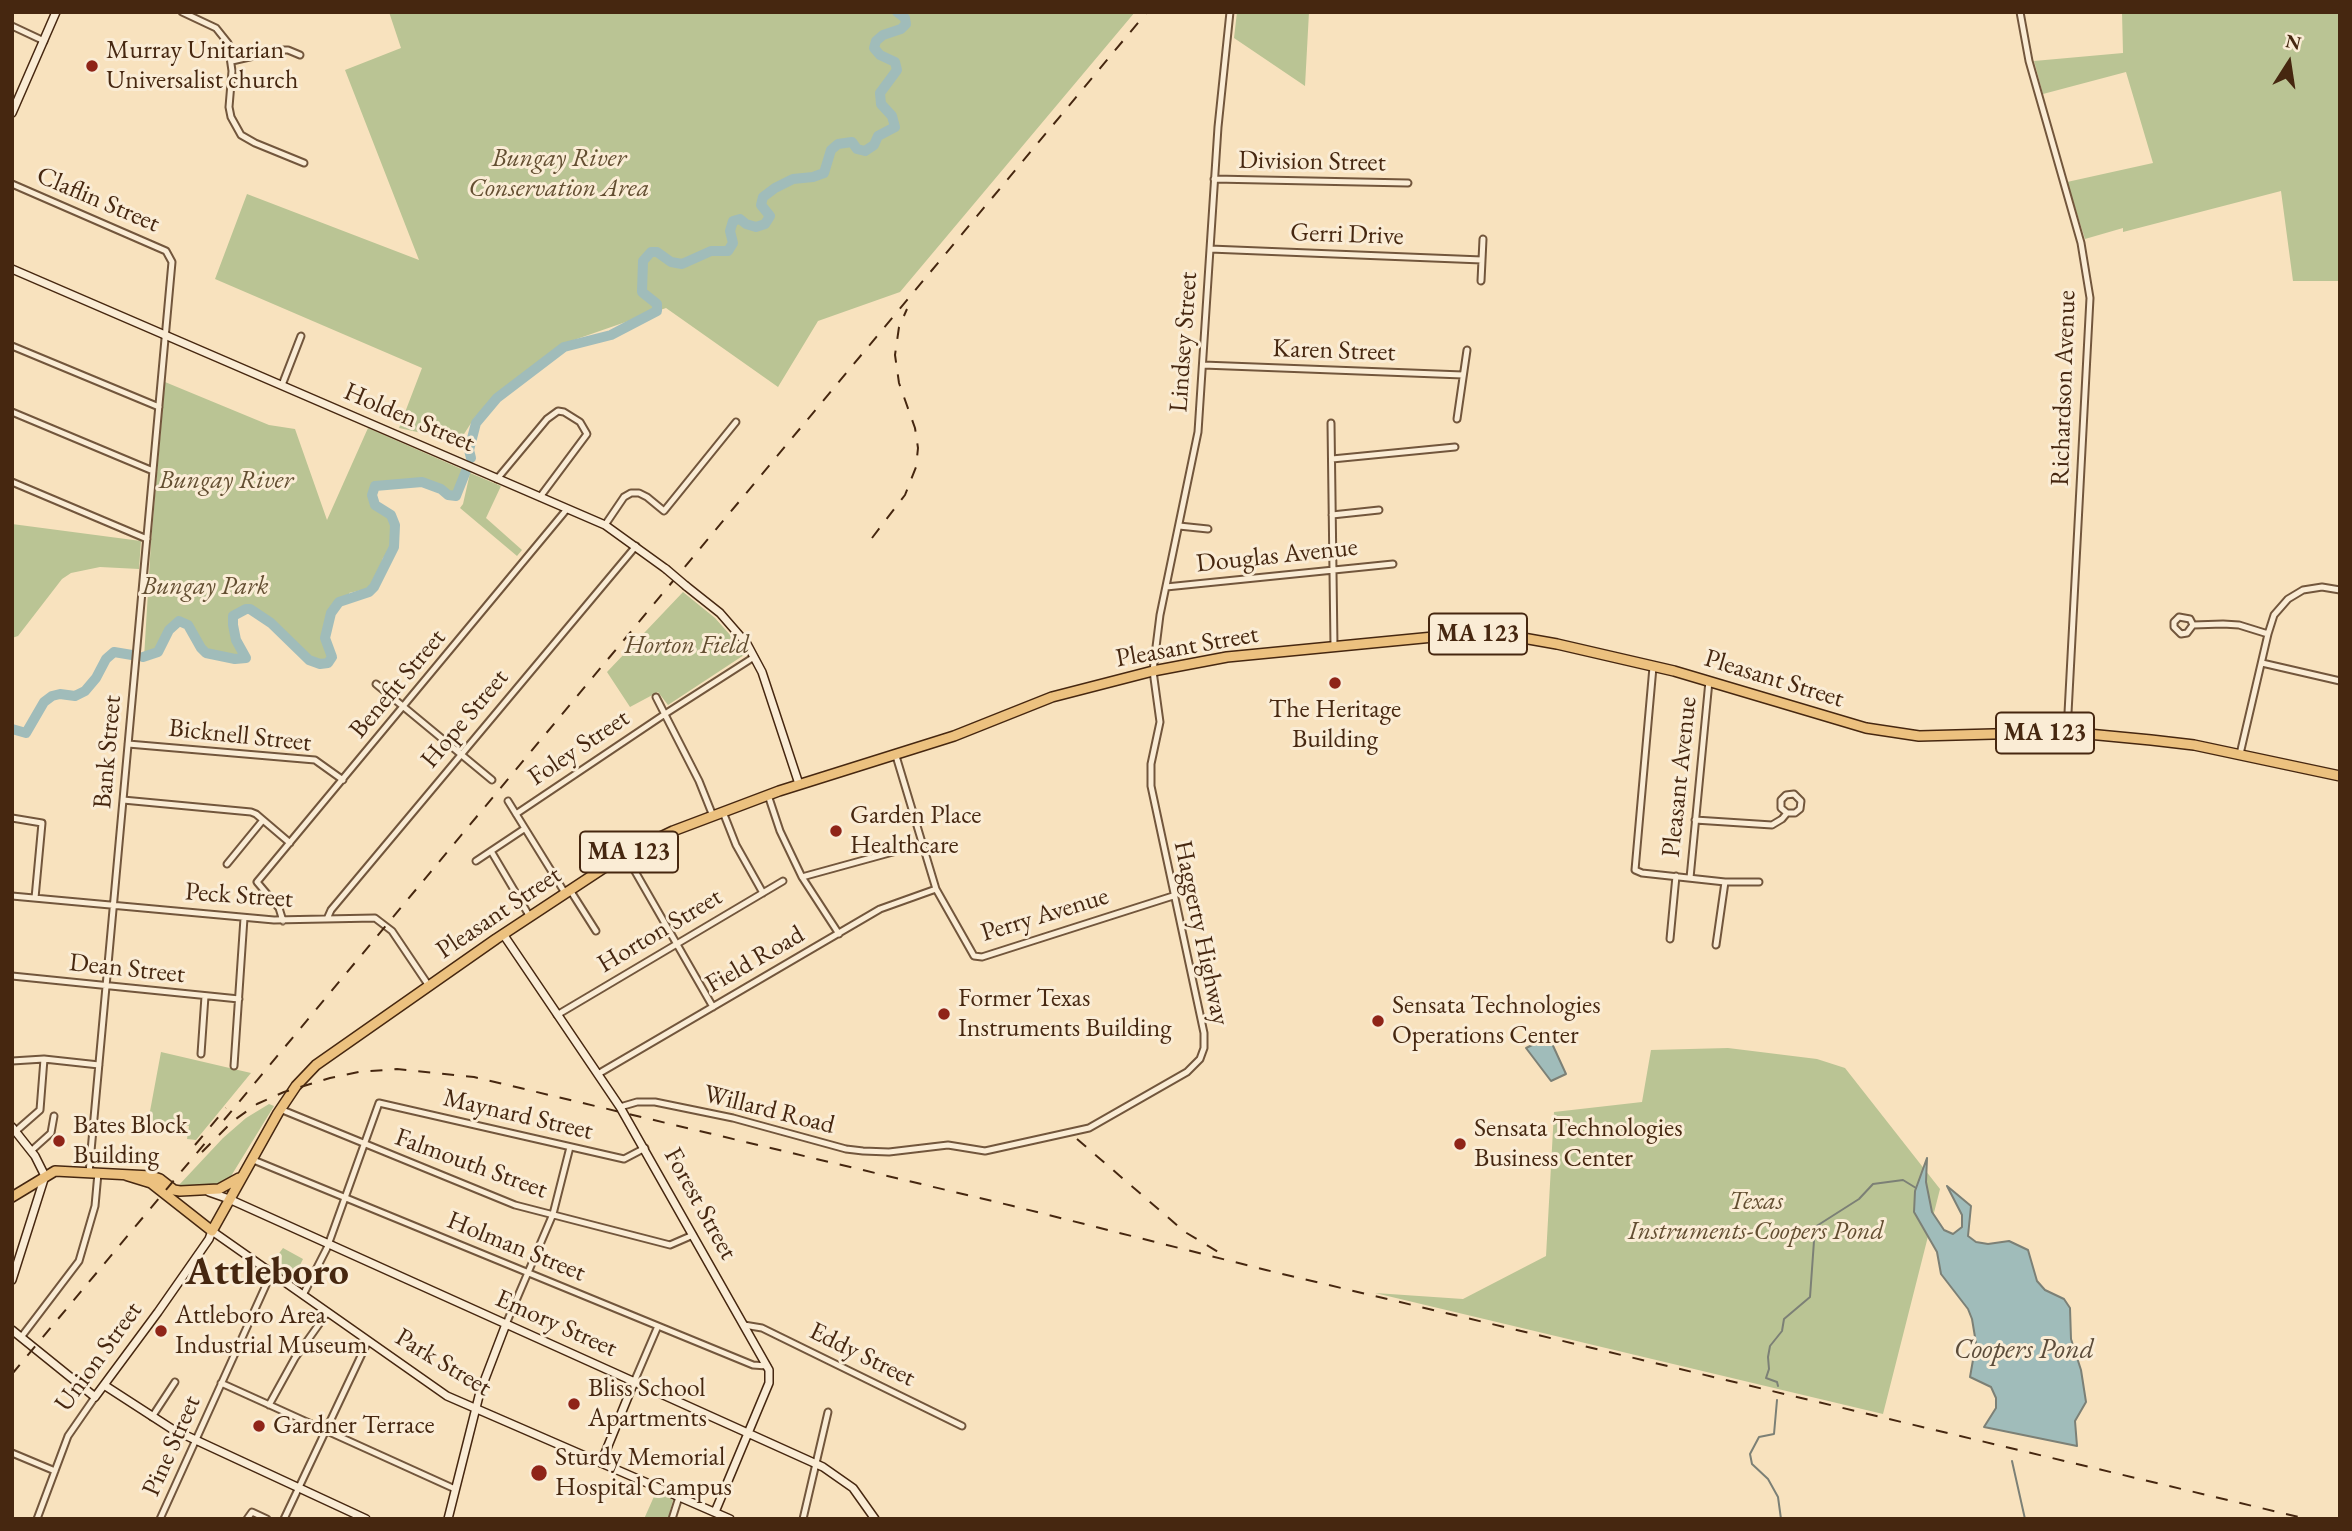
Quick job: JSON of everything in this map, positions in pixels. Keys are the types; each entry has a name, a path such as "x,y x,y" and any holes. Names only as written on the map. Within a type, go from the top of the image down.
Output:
{"highway":[{"name":"Pleasant Street","path":"212,1231 280,1110 296,1086 320,1061 503,934 625,854 652,840 799,784 954,736 1052,697 1153,671 1227,657 1334,646 1454,635 1506,635 1557,643 1709,681 1866,728 1919,736 2067,732 2194,745 2340,776"},
{"name":"Park Street","path":"45,1176 56,1171 154,1176 174,1190 203,1191 224,1188 242,1174"},
{"name":"Park Street","path":"125,1175 151,1183 212,1231"},
{"path":"12,1197 45,1176"},
{"path":"189,1212 187,1200 192,1191"}],"main road":[{"path":"12,113 56,12"},
{"name":"Holden Street","path":"12,268 605,525 666,569 720,613 738,632 762,672 799,784"},
{"name":"Forest Street","path":"503,934 620,1107 767,1366"},
{"path":"12,1280 45,1176 14,1129"},
{"name":"Emory Street","path":"203,1191 229,1199 816,1463 853,1488 875,1519"},
{"name":"Park Street","path":"212,1231 447,1396 730,1519"},
{"name":"Union Street","path":"95,1397 212,1231"},
{"path":"448,1519 485,1375 506,1324"},
{"path":"12,1330 95,1397"},
{"path":"715,1512 769,1381 767,1366"},
{"path":"601,1464 634,1382"},
{"path":"104,1385 195,1441 366,1519"}],"street":[{"path":"182,12 205,21 223,34 228,43 232,61 229,107 236,128 248,140 304,163"},
{"name":"Lindsey Street","path":"1153,671 1166,587 1198,432 1220,92 1230,12"},
{"name":"Richardson Avenue","path":"2020,12 2029,61 2081,243 2090,298 2067,732"},
{"path":"12,26 44,41"},
{"path":"232,61 280,50 300,55"},
{"name":"Division Street","path":"1214,178 1408,183"},
{"name":"Claflin Street","path":"12,184 169,253 172,262 166,335"},
{"path":"1481,281 1483,239"},
{"name":"Gerri Drive","path":"1210,249 1482,260"},
{"name":"Bank Street","path":"22,1336 79,1261 96,1204 94,1173 99,1065 166,335"},
{"path":"282,385 301,336"},
{"path":"12,346 159,407"},
{"path":"1457,419 1467,349"},
{"name":"Karen Street","path":"1203,365 1463,375"},
{"path":"497,479 547,419 558,411 564,412 580,422 587,434 540,498"},
{"path":"12,412 153,471"},
{"path":"605,525 624,497 631,493 647,497 664,511 736,422"},
{"path":"1331,422 1334,646"},
{"path":"1332,459 1455,447"},
{"path":"12,482 147,539"},
{"name":"Benefit Street","path":"283,921 277,904 257,882 567,509"},
{"path":"1332,515 1379,510"},
{"path":"1179,526 1208,529"},
{"name":"Hope Street","path":"327,919 331,910 636,546"},
{"name":"Douglas Avenue","path":"1166,587 1393,564"},
{"path":"2241,754 2268,634 2280,605 2296,593 2322,587 2340,590"},
{"path":"2193,625 2239,625 2268,634"},
{"name":"Foley Street","path":"516,814 665,713 754,657"},
{"path":"2262,663 2340,681"},
{"path":"1653,667 1636,870 1725,882 1759,882"},
{"name":"Haggerty Highway","path":"910,1149 948,1145 985,1151 1085,1129 1193,1067 1202,1055 1205,1037 1151,786 1151,764 1160,722 1153,671"},
{"name":"Pleasant Avenue","path":"1690,878 1709,681"},
{"path":"376,684 492,780"},
{"path":"656,697 713,816"},
{"name":"Bicknell Street","path":"128,744 314,760 343,780"},
{"name":"Perry Avenue","path":"895,756 936,888 970,951 977,957 1173,896"},
{"path":"768,795 777,824 802,877 839,933"},
{"path":"124,800 251,812 290,843"},
{"path":"508,801 524,829 596,930"},
{"path":"723,812 736,845 763,893"},
{"path":"1695,820 1772,825 1787,813"},
{"path":"12,818 40,822 43,828 35,898"},
{"path":"227,864 263,820"},
{"path":"476,861 524,829"},
{"path":"802,877 922,844"},
{"path":"491,851 530,917"},
{"path":"625,854 713,1007"},
{"path":"1670,939 1676,876"},
{"name":"Horton Street","path":"558,1015 783,881"},
{"path":"1716,945 1725,882"},
{"name":"Field Road","path":"598,1074 889,905 936,888"},
{"name":"Peck Street","path":"12,895 283,921 379,919 392,931 429,986"},
{"path":"234,1066 244,918"},
{"name":"Dean Street","path":"12,976 239,999"},
{"path":"201,1054 205,996"},
{"path":"14,1129 41,1108 44,1059"},
{"path":"12,1060 44,1059 99,1065"},
{"name":"Willard Road","path":"620,1107 637,1102 655,1102 733,1118 846,1149 889,1152 910,1149"},
{"name":"Maynard Street","path":"364,1144 379,1103 625,1159 645,1148"},
{"name":"Falmouth Street","path":"280,1110 511,1204 670,1245 693,1235"},
{"path":"31,1151 51,1133 54,1116"},
{"path":"303,1295 328,1244 364,1144"},
{"path":"506,1324 553,1214 570,1146"},
{"name":"Holman Street","path":"251,1159 753,1365 767,1366"},
{"name":"Pine Street","path":"160,1519 271,1274"},
{"path":"269,1405 292,1362 327,1313"},
{"name":"Eddy Street","path":"744,1325 762,1328 962,1426"},
{"path":"634,1382 658,1326"},
{"path":"285,1519 368,1341"},
{"path":"152,1417 175,1382"},
{"path":"221,1384 455,1489"},
{"name":"Union Street","path":"37,1519 69,1434 95,1397"},
{"path":"803,1519 828,1412"},
{"path":"12,1453 55,1471"},
{"path":"672,1519 679,1497"},
{"path":"247,1519 251,1512 267,1519"}],"green space":[{"name":"Bungay River Conservation Area","path":"389,12 1135,12 900,292 818,321 778,387 666,308 571,341 475,417 464,434 463,442 399,428 422,368 215,279 247,194 419,260 345,70 401,48"},
{"path":"1237,12 1309,12 1305,86 1234,38"},
{"path":"2122,12 2340,12 2340,281 2293,281 2281,191 2123,232 2123,228 2085,239 2067,182 2153,163 2126,72 2043,94 2034,61 2123,53"},
{"name":"Bungay Park","path":"165,382 269,425 295,429 327,520 368,428 466,471 456,496 448,495 441,489 422,482 375,486 372,495 375,505 391,515 395,525 394,547 383,558 374,587 349,593 349,599 339,602 331,613 325,638 332,657 328,663 320,664 309,660 271,623 250,609 233,616 236,639 246,658 235,659 206,653 188,625 179,621 169,630 158,652 144,658"},
{"path":"470,473 501,486 486,518 522,550 517,556 460,508"},
{"path":"12,524 141,541 139,569 100,567 71,573 62,579 18,636 12,638"},
{"name":"Horton Field","path":"683,592 715,618 739,645 744,655 668,705 658,692 630,707 607,672"},
{"name":"Texas Instruments-Coopers Pond","path":"1728,1048 1817,1059 1845,1068 1940,1189 1883,1414 1375,1293 1463,1299 1546,1256 1554,1112 1642,1102 1651,1050"},
{"path":"161,1052 251,1073 196,1140 187,1139 189,1126 148,1122"},
{"path":"269,1104 274,1106 228,1181 219,1185 179,1185 223,1138 246,1118"},
{"path":"283,1248 303,1259 293,1284 274,1270 274,1260"},
{"path":"656,1492 673,1500 668,1519 644,1519"}],"water":[{"path":"1549,1037 1566,1074 1551,1081 1526,1048"},
{"name":"Coopers Pond","path":"1927,1158 1926,1182 1932,1212 1944,1230 1953,1234 1962,1227 1962,1215 1947,1186 1971,1206 1968,1236 1976,1242 1988,1244 2009,1241 2028,1250 2037,1281 2045,1290 2064,1299 2070,1308 2071,1339 2081,1370 2086,1402 2075,1421 2077,1446 1984,1427 1996,1408 1996,1398 1991,1387 1970,1377 1976,1343 1972,1319 1968,1309 1941,1274 1937,1252 1914,1212 1915,1191"}],"waterway":[{"name":"Bungay River","path":"471,458 469,450 476,423 497,398 564,347 611,335 657,311 657,304 642,292 643,261 651,252 657,252 671,262 682,264 711,251 728,251 733,243 730,231 733,221 740,219 756,227 765,224 770,216 761,205 763,197 775,188 793,179 824,173 831,150 838,144 852,142 857,149 865,151 874,145 878,136 895,127 892,116 881,104 880,93 897,70 895,62 880,55 874,48 876,41 883,35 901,29 906,24 905,18 897,12"},
{"name":"Bungay River","path":"143,657 158,652 169,630 179,621 188,625 206,653 235,659 246,658 236,640 233,616 250,609 271,623 309,660 320,664 328,663 332,657 325,638 331,613 339,602 369,592 374,587 394,547 395,525 391,515 375,505 372,495 375,486 422,482 441,489 448,495 456,496 466,471"},
{"name":"Bungay River","path":"12,729 26,733 44,702 52,696 75,696 85,691 106,659 114,652 132,655"},
{"path":"1778,1386 1777,1382 1766,1378 1770,1346 1782,1331 1784,1319 1810,1297 1815,1227 1859,1199 1873,1184 1903,1180 1916,1188"},
{"path":"1777,1400 1774,1434 1759,1437 1750,1454 1752,1464 1768,1479 1778,1497 1781,1519"},
{"path":"2012,1461 2025,1519"}],"railway":[{"path":"224,1120 1147,12"},
{"path":"872,538 905,495 916,467 918,448 915,428 899,383 895,355 899,327 907,309"},
{"path":"202,1152 233,1121 257,1104 284,1092 330,1078 397,1069 474,1077 2307,1519"},
{"path":"195,1145 226,1108"},
{"path":"1077,1139 1185,1232 1220,1253"},
{"path":"12,1374 206,1142"}],"place":[{"name":"Murray Unitarian Universalist church","path":"92,66"},
{"name":"The Heritage Building","path":"1335,683"},
{"name":"Garden Place Healthcare","path":"836,831"},
{"name":"Former Texas Instruments Building","path":"944,1014"},
{"name":"Sensata Technologies Operations Center","path":"1378,1021"},
{"name":"Bates Block Building","path":"59,1141"},
{"name":"Sensata Technologies Business Center","path":"1460,1144"},
{"name":"Attleboro Area Industrial Museum","path":"161,1331"},
{"name":"Bliss School Apartments","path":"574,1404"},
{"name":"Gardner Terrace","path":"259,1426"},
{"name":"Sturdy Memorial Hospital Campus","path":"539,1473"}],"district":[{"name":"Attleboro","path":"267,1273"}]}
